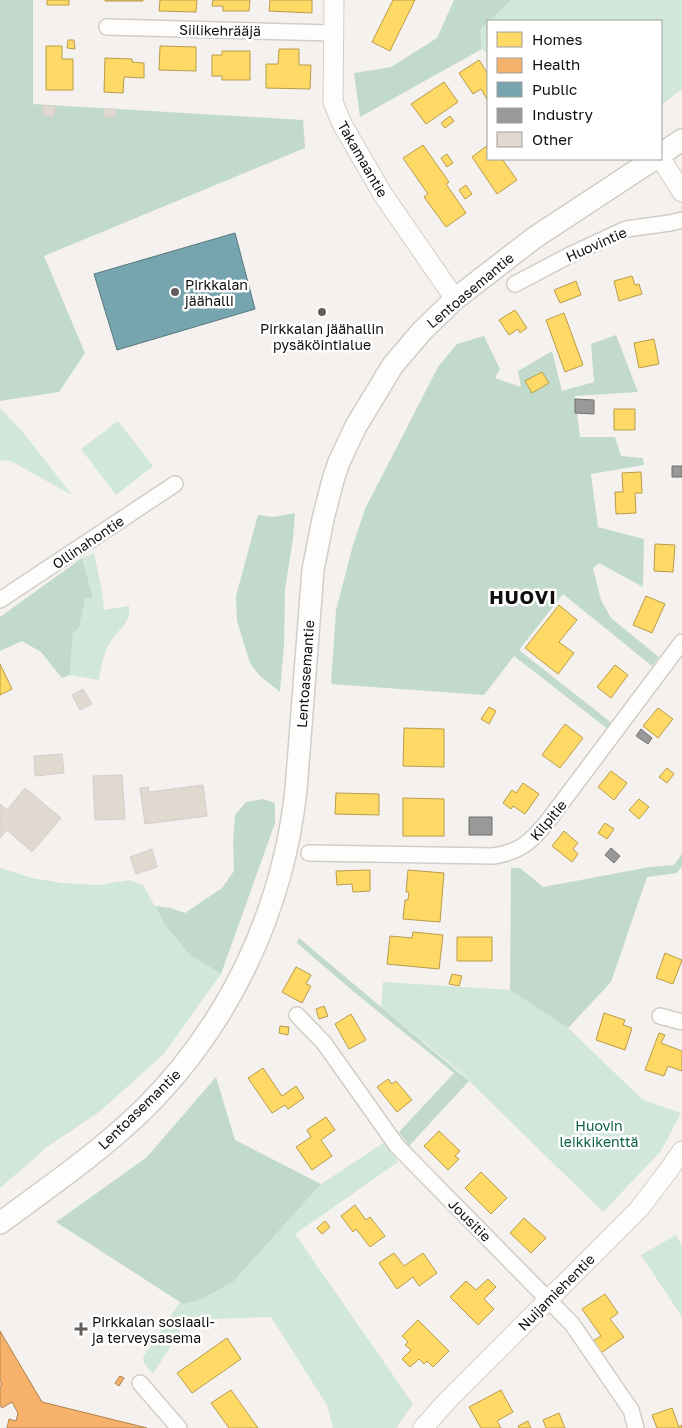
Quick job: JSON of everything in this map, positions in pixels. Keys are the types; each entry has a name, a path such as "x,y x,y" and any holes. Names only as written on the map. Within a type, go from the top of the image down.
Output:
{"main road":[{"path":"662,153 682,140"},
{"name":"Lentoasemantie","path":"0,1223 103,1146 158,1094 207,1033 240,979 274,897 293,819 311,587 323,519 339,462 356,426 393,365 422,330 455,299 534,238 652,160"}],"street":[{"name":"Takamaantie","path":"334,0 333,102 342,124 382,193 455,299"},
{"name":"Siilikehrääjä","path":"107,27 333,33"},
{"path":"662,160 682,192"},
{"name":"Huovintie","path":"515,284 570,254 626,229 682,220"},
{"name":"Ollinahontie","path":"0,600 176,484"},
{"name":"Kilpitie","path":"308,854 493,856 516,851 527,844 548,822 682,642"},
{"name":"Jousitie","path":"296,1015 324,1043 397,1146 572,1324 631,1410 636,1428"},
{"path":"660,1016 682,1022"},
{"name":"Nuijamiehentie","path":"423,1428 455,1393 639,1209 682,1151"},
{"path":"140,1383 179,1428"}],"green space":[{"path":"0,0 33,0 33,104 303,120 305,148 44,256 85,353 59,392 0,401"},
{"path":"454,0 511,0 490,20 487,20 487,23 480,30 482,49 360,117 354,73 391,67 437,38"},
{"path":"511,0 682,0 682,89 662,104 662,20 490,20"},
{"path":"487,23 487,54 482,49 480,30"},
{"path":"616,335 638,392 575,396 580,437 615,437 621,456 643,458 644,465 591,474 598,527 644,539 643,587 599,563 593,568 601,600 611,618 659,657 652,666 563,594 519,650 613,724 609,730 514,656 484,695 331,684 336,610 353,545 365,509 438,367 457,344 484,336 500,369 495,378 521,387 518,371 552,351 562,391 594,382 591,344"},
{"path":"0,408 22,431 72,495 11,461 0,460"},
{"path":"118,421 153,466 116,495 81,449"},
{"path":"295,513 285,589 284,644 280,692 260,676 250,663 237,621 236,596 258,515 273,517"},
{"path":"94,553 104,610 129,606 126,622 108,647 99,680 70,675 73,633 79,628 85,599 93,596 82,558"},
{"path":"82,558 93,597 85,599 79,628 73,633 70,675 62,678 41,652 22,641 0,651 0,617"},
{"path":"263,799 275,803 275,823 221,974 190,955 164,924 155,906 171,908 185,913 222,888 234,871 233,841 235,815 246,802"},
{"path":"682,854 682,866 677,873 647,877 611,982 568,1028 510,990 511,868 520,868 543,887 650,867 674,865"},
{"path":"0,868 32,878 62,883 99,885 130,880 144,886 164,924 190,955 221,974 163,1055 99,1112 47,1147 0,1188"},
{"path":"299,938 469,1081 409,1146 399,1132 454,1073 297,943"},
{"name":"Huovin leikkikenttä","path":"383,982 510,990 568,1028 643,1100 681,1113 661,1151 603,1212 458,1070 381,1007"},
{"path":"216,1077 235,1140 321,1184 233,1282 199,1300 183,1304 56,1222 147,1157"},
{"path":"385,1142 398,1162 295,1234 413,1404 396,1428 333,1428 327,1405 271,1317 187,1320 153,1374 144,1363 143,1357 180,1302 183,1304 233,1282 321,1184"},
{"path":"676,1235 682,1246 682,1317 641,1255"}],"building: Homes":[{"path":"47,0 69,0 69,5 47,5"},
{"path":"143,0 143,1 105,1"},
{"path":"160,0 197,0 196,12 159,11"},
{"path":"213,0 250,0 249,11 223,11 223,6 212,6"},
{"path":"270,0 312,0 312,13 269,11"},
{"path":"393,0 415,0 390,51 372,42"},
{"path":"68,40 74,40 75,49 67,48"},
{"path":"46,46 62,46 62,59 73,59 73,90 46,90"},
{"path":"160,46 196,47 196,71 159,70"},
{"path":"279,49 299,49 299,65 311,65 310,89 266,88 266,64 278,64"},
{"path":"222,51 250,51 250,80 222,80 222,76 212,76 212,55 222,55"},
{"path":"105,58 132,59 132,62 144,63 144,78 124,77 123,93 104,92"},
{"path":"479,60 487,72 487,99 481,89 473,94 459,73"},
{"path":"444,82 458,102 426,124 411,104"},
{"path":"450,116 454,121 445,128 441,123"},
{"path":"423,145 449,182 446,184 466,213 446,227 424,197 428,194 403,158"},
{"path":"487,146 487,160 503,160 517,180 497,194 472,157"},
{"path":"447,154 453,163 447,167 441,158"},
{"path":"466,185 472,194 465,199 459,190"},
{"path":"632,276 635,285 639,284 642,294 619,301 614,281"},
{"path":"576,281 581,295 560,303 554,290"},
{"path":"515,310 527,328 520,333 518,329 509,335 499,320"},
{"path":"564,313 583,365 565,372 546,320"},
{"path":"654,339 659,364 639,368 634,343"},
{"path":"542,372 549,383 532,393 525,381"},
{"path":"614,409 635,409 635,430 614,430"},
{"path":"641,472 642,493 635,493 636,513 616,514 615,492 623,492 622,473"},
{"path":"655,544 675,545 673,572 654,571"},
{"path":"646,596 665,604 652,633 633,625"},
{"path":"559,605 577,620 559,642 574,653 558,674 525,648"},
{"path":"0,664 12,689 0,695"},
{"path":"615,665 628,675 611,698 597,687"},
{"path":"489,707 496,711 489,724 481,719"},
{"path":"658,708 673,719 658,738 643,726"},
{"path":"565,724 583,738 560,768 542,755"},
{"path":"404,728 444,729 444,767 403,766"},
{"path":"667,768 674,774 667,783 659,777"},
{"path":"611,771 627,783 614,800 598,787"},
{"path":"523,783 539,794 525,814 513,806 511,809 503,803 512,790 516,793"},
{"path":"336,793 379,794 379,815 335,814"},
{"path":"403,798 444,799 444,836 403,836"},
{"path":"639,799 649,807 639,819 629,810"},
{"path":"605,823 614,829 607,839 598,833"},
{"path":"564,831 578,843 573,849 578,854 572,862 552,846"},
{"path":"370,870 370,891 353,892 352,884 337,885 336,871"},
{"path":"408,870 444,873 440,922 403,919 405,900 408,900 409,892 406,892"},
{"path":"413,932 443,935 439,969 387,964 390,936 412,938"},
{"path":"457,937 492,937 492,961 457,961"},
{"path":"665,953 682,960 673,984 656,978"},
{"path":"296,967 311,975 306,984 311,986 302,1003 282,992"},
{"path":"452,974 462,976 459,986 449,984"},
{"path":"324,1006 328,1016 319,1019 316,1009"},
{"path":"604,1013 625,1020 623,1025 632,1028 625,1050 596,1040"},
{"path":"351,1014 366,1040 349,1049 335,1024"},
{"path":"280,1026 289,1027 288,1035 279,1033"},
{"path":"659,1033 665,1035 661,1043 682,1051 682,1071 668,1066 664,1076 645,1070"},
{"path":"263,1068 282,1096 296,1086 304,1098 288,1109 285,1105 272,1113 248,1078"},
{"path":"388,1079 392,1084 396,1081 412,1100 397,1112 377,1087"},
{"path":"326,1117 335,1130 321,1140 332,1156 312,1170 296,1147 311,1137 307,1130"},
{"path":"439,1131 460,1151 455,1156 459,1159 448,1170 424,1146"},
{"path":"481,1172 507,1198 491,1214 465,1188"},
{"path":"355,1205 366,1220 370,1217 385,1236 370,1247 356,1229 353,1232 341,1216"},
{"path":"524,1218 546,1238 531,1253 510,1233"},
{"path":"325,1221 330,1227 322,1234 317,1228"},
{"path":"394,1253 404,1266 423,1253 437,1273 419,1286 413,1277 397,1289 379,1263"},
{"path":"488,1279 496,1287 484,1299 494,1309 478,1325 450,1297 466,1281 476,1290"},
{"path":"605,1294 618,1313 610,1319 624,1337 601,1353 593,1341 601,1336 582,1309"},
{"path":"418,1320 449,1351 433,1367 427,1361 424,1364 419,1359 410,1367 402,1359 411,1350 405,1345 408,1342 402,1336"},
{"path":"227,1338 241,1359 192,1393 177,1373"},
{"path":"231,1390 258,1428 229,1428 211,1403"},
{"path":"501,1390 513,1412 497,1421 501,1428 481,1428 469,1407"},
{"path":"672,1408 679,1427 682,1425 682,1428 657,1428 652,1415"},
{"path":"559,1413 565,1428 546,1428 543,1420"},
{"path":"528,1421 531,1428 519,1428 518,1426"}],"building: Health":[{"path":"0,1331 42,1402 147,1428 7,1428 9,1419 16,1421 18,1413 12,1402 2,1408 0,1405 0,1386 2,1384 0,1382"},
{"path":"120,1376 124,1378 119,1386 115,1383"}],"building: Public":[{"name":"Pirkkalan jäähalli","path":"235,233 255,309 117,350 94,274"}],"building: Industry":[{"path":"575,399 594,400 594,414 575,413"},
{"path":"672,466 682,466 682,477 672,477"},
{"path":"641,729 652,738 648,744 636,736"},
{"path":"469,817 492,817 492,835 469,835"},
{"path":"611,848 620,856 614,863 605,855"}],"building: Other":[{"path":"44,105 56,107 54,117 42,115"},
{"path":"104,109 116,109 116,117 104,117"},
{"path":"83,689 92,704 80,710 72,695"},
{"path":"62,754 64,773 35,776 34,756"},
{"path":"122,775 125,819 95,820 93,776"},
{"path":"203,785 207,816 145,824 140,788 148,787 149,792"},
{"path":"25,788 61,818 32,852 7,830 0,838 0,804 7,810"},
{"path":"152,849 157,867 136,874 130,857"}],"place":[{"name":"Pirkkalan jäähalli","path":"175,292"},
{"name":"Pirkkalan jäähallin pysäköintialue","path":"322,312"},
{"name":"Pirkkalan sosiaali- ja terveysasema","path":"81,1329"}],"district":[{"name":"HUOVI","path":"523,596"}]}
